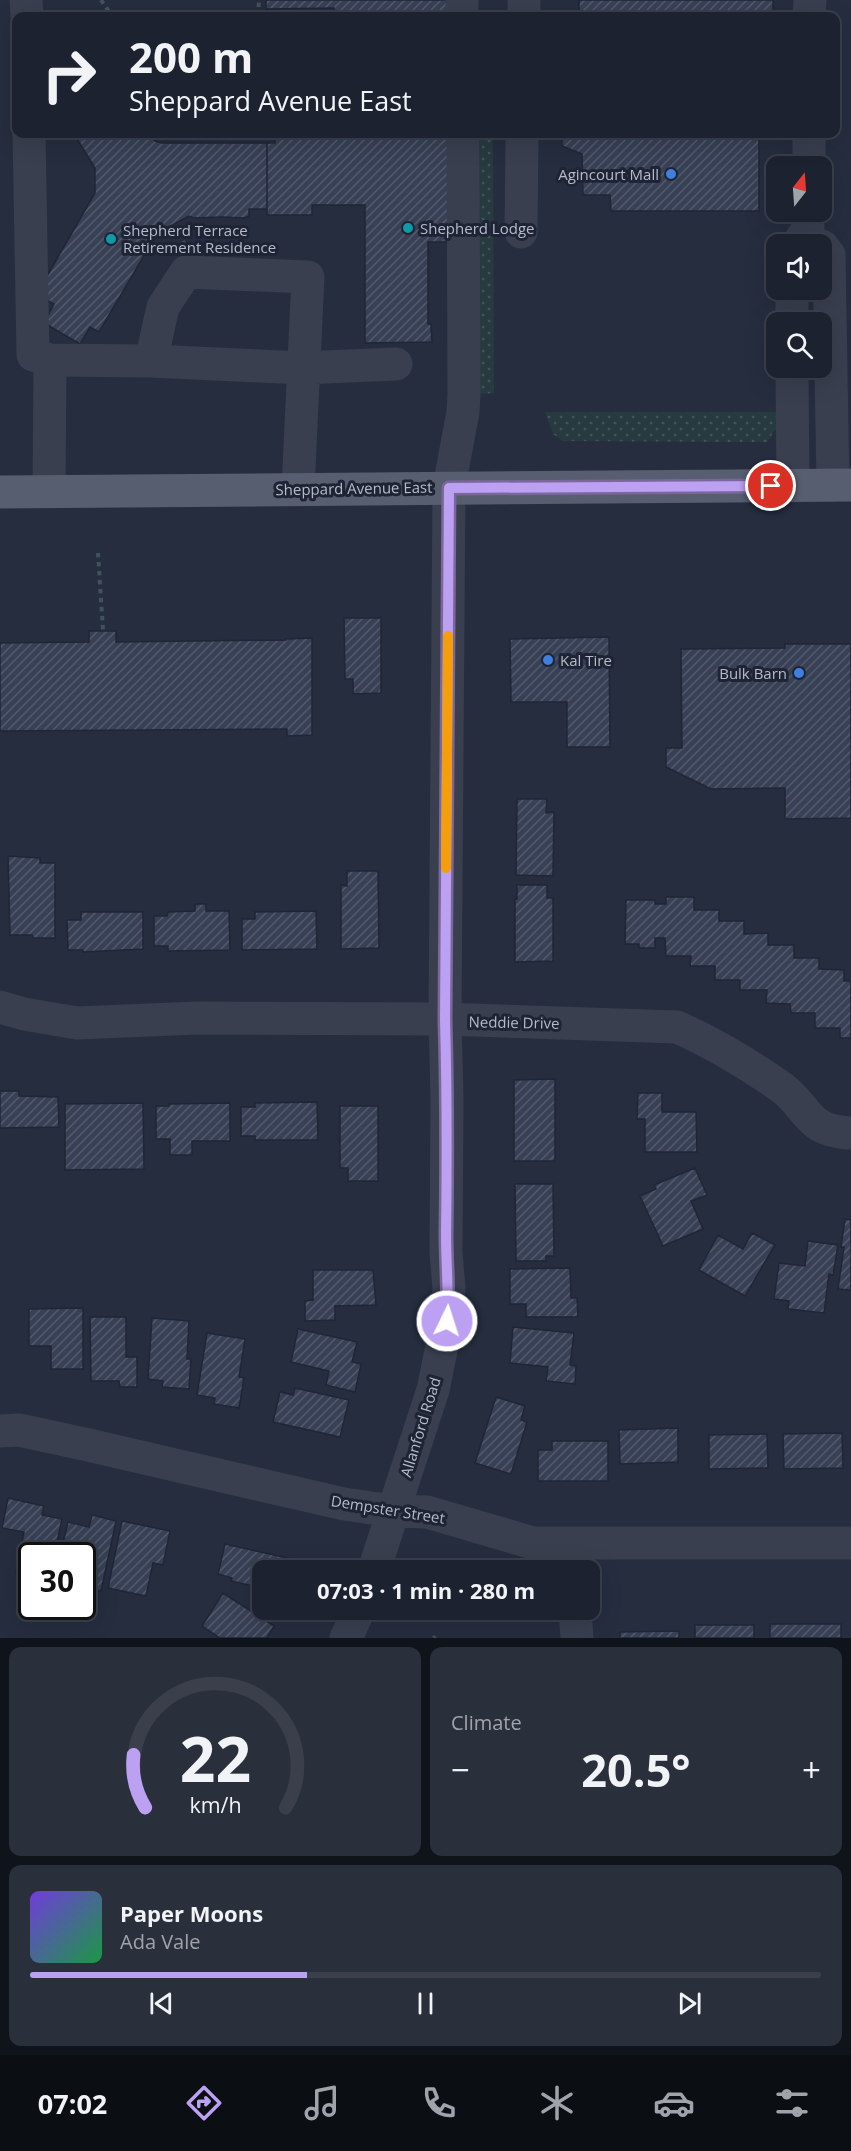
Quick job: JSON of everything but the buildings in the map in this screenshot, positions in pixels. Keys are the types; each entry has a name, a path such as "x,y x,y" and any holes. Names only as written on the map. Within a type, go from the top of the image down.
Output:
{"main road":[{"name":"Sheppard Avenue East","path":"0,492 842,485"}],"street":[{"path":"29,138 33,355 50,360 151,361 302,368 396,364"},
{"name":"Allanford Road","path":"377,1560 433,1390 447,1321 449,1288 446,1253 445,1020 449,488 464,412 463,138"},
{"path":"521,232 522,138"},
{"path":"809,138 809,156"},
{"path":"151,361 163,307 186,273 308,277 298,489"},
{"path":"832,300 842,485"},
{"path":"49,491 50,360"},
{"path":"792,378 793,486"},
{"name":"Neddie Drive","path":"0,1006 24,1014 77,1023 197,1018 445,1020 677,1027 711,1042 783,1089 813,1123 840,1132 851,1133"},
{"name":"Dempster Street","path":"0,1431 19,1430 84,1443 344,1504 393,1511 427,1512 574,1557 851,1543"},
{"path":"346,1638 354,1620"},
{"path":"576,1620 577,1638"}],"path":[{"path":"98,554 103,630"}],"shaded area":[{"path":"480,138 493,138 494,393 480,394"},
{"path":"545,412 783,412 780,423 767,442 742,442 563,441 553,434"}],"slow traffic":[{"path":"446,868 448,636"}],"place":[{"name":"Agincourt Mall","path":"671,174"},
{"name":"Shepherd Lodge","path":"408,228"},
{"name":"Shepherd Terrace Retirement Residence","path":"111,239"},
{"name":"Kal Tire","path":"548,660"},
{"name":"Bulk Barn","path":"799,673"}],"route":[{"path":"447,1321 449,1288 446,1253 445,1020 449,488 771,486"}]}
